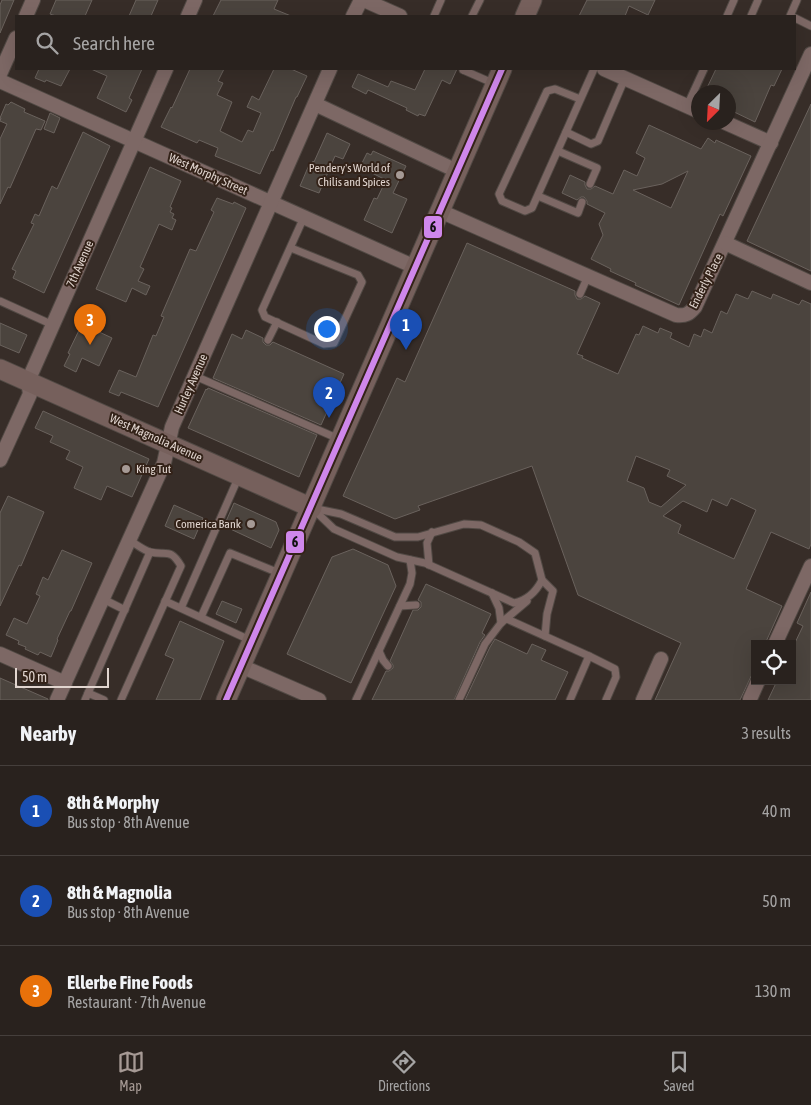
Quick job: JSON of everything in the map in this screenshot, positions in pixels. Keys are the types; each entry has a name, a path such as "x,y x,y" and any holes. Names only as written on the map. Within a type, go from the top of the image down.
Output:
{"main road":[{"path":"525,15 532,0"},
{"path":"226,700 312,508 339,440 498,76"},
{"name":"West Magnolia Avenue","path":"0,369 312,508"}],"street":[{"path":"26,15 33,0"},
{"path":"188,15 195,0"},
{"path":"354,15 362,0 398,15"},
{"path":"0,74 15,40"},
{"name":"Enderly Place","path":"440,211 676,315 684,316 695,307 810,58"},
{"name":"7th Avenue","path":"0,460 4,443 30,394 28,381 166,70"},
{"name":"Hurley Avenue","path":"58,700 164,463 172,427 330,70"},
{"path":"606,70 691,108"},
{"name":"West Morphy Street","path":"0,81 415,267"},
{"path":"315,104 457,171"},
{"path":"736,127 771,143"},
{"path":"725,243 811,283"},
{"path":"777,640 811,566"},
{"path":"0,654 65,683"},
{"path":"643,700 661,659"},
{"path":"241,666 319,700"},
{"path":"750,699 756,685"}],"lane":[{"path":"434,15 441,0"},
{"path":"472,15 480,0"},
{"path":"727,15 734,0"},
{"path":"751,15 758,0"},
{"path":"790,15 797,0"},
{"path":"796,18 811,26"},
{"path":"463,70 498,76"},
{"path":"580,99 555,89 547,91 499,194 502,201 526,211 532,208 594,70"},
{"path":"700,85 704,70"},
{"path":"566,132 591,144 598,142 625,78"},
{"path":"558,151 596,168 590,184"},
{"path":"538,196 578,213 582,202"},
{"path":"291,248 358,275 362,282 334,343 324,344 265,316 262,310 304,217"},
{"path":"580,294 588,276"},
{"path":"0,301 53,325"},
{"path":"268,340 277,322"},
{"path":"195,376 219,384 339,440"},
{"path":"181,608 239,475"},
{"path":"312,508 341,514 395,537 418,537 464,524 481,525 519,542 535,552 542,580 553,591 547,614 545,636"},
{"path":"312,508 334,529 396,557 429,565 514,603 524,601 534,594"},
{"path":"429,565 427,542 432,532"},
{"path":"121,700 180,566 176,557 164,552 150,552 129,540"},
{"path":"104,700 87,696 150,552"},
{"path":"201,617 230,553 282,574"},
{"path":"356,700 411,578 410,560"},
{"path":"459,700 466,677 485,644 504,621 534,594 542,580"},
{"path":"492,593 504,621 545,636 615,669 616,677 606,700"},
{"path":"103,599 125,610"},
{"path":"165,600 252,641"},
{"path":"400,606 416,605"},
{"path":"379,651 388,666"},
{"path":"570,700 589,656"}],"building":[{"path":"2,0 14,0 0,33 0,5"},
{"path":"56,0 92,0 85,15 50,14"},
{"path":"136,0 158,0 151,15 129,15"},
{"path":"221,0 278,0 274,9 289,15 214,15"},
{"path":"587,0 655,0 648,15 629,6 625,15 580,15"},
{"path":"39,70 69,70 61,86 35,78"},
{"path":"93,70 142,70 129,98 132,100 126,112 97,98 107,76"},
{"path":"190,70 224,70 218,81 223,83 217,95 232,102 220,131 242,142 248,130 253,132 261,113 247,107 252,96 259,100 274,70 293,70 307,76 273,151 271,150 260,174 215,156 218,148 199,140 197,143 161,127"},
{"path":"425,70 457,70 450,84 442,80 425,116 419,114 418,116 406,110 407,108 368,90 366,94 352,87 358,74 388,87 391,81 415,90"},
{"path":"716,70 782,70 774,86 771,85 755,122 736,113 736,85 708,85"},
{"path":"11,102 25,109 24,112 45,121 41,130 36,129 10,188 8,187 0,204 0,139 7,124 0,121 0,118 6,104 8,105"},
{"path":"811,104 811,271 747,241"},
{"path":"50,113 60,118 54,133 44,129"},
{"path":"649,125 701,149 708,138 715,143 716,140 751,156 723,216 720,214 679,305 635,285 636,283 610,271 611,269 591,259 603,235 599,224 605,213 587,204 584,197 577,200 562,193 570,175 585,182 587,189 595,186 613,194 624,170 637,176 645,158 636,153","holes":["688,171 671,208 633,190 662,184"]},
{"path":"83,132 110,146 44,293 13,278 16,271 12,269 34,224 31,223 35,214 39,216 52,186 57,189"},
{"path":"327,133 350,144 343,159 335,156 319,193 300,186 309,165 311,166 314,162"},
{"path":"373,151 406,166 393,193 407,199 392,233 364,220 374,198 377,199 386,180 360,167 367,153 371,155"},
{"path":"150,167 181,181 170,207 172,208 170,212 174,214 172,218 176,220 172,230 159,224 140,267 144,269 138,281 150,286 146,295 132,288 126,302 96,289"},
{"path":"217,198 233,204 234,202 246,208 158,407 121,392 119,396 109,392 119,370 136,377 153,335 156,336 164,317 161,316 190,249 196,251 214,212 211,210"},
{"path":"467,243 575,291 577,299 585,296 600,303 577,354 618,374 636,334 639,335 643,326 658,333 660,328 672,333 670,338 689,347 694,334 701,337 704,329 712,333 721,311 727,314 736,294 748,299 752,291 771,299 773,294 799,305 802,300 811,304 811,544 809,549 771,532 746,589 782,606 767,640 751,640 751,677 740,700 655,700 681,643 578,595 532,466 418,506 420,510 395,519 343,496 397,378 405,382","holes":["636,456 670,470 667,476 686,485 661,507 649,502 644,488 627,481","731,498 756,510 734,559 678,533 681,525 663,516 683,501 707,512 712,499 727,506"]},
{"path":"0,323 27,335 19,353 0,345"},
{"path":"82,324 112,338 99,366 82,358 76,372 64,366"},
{"path":"246,330 263,338 263,342 266,345 270,345 273,342 344,374 321,425 213,378 232,334 242,339"},
{"path":"208,388 317,435 299,477 188,428"},
{"path":"43,411 149,459 132,497 107,486 101,500 74,488 83,467 66,459 70,451 50,442 53,436 35,428"},
{"path":"8,496 44,512 21,566 19,565 0,606 0,513"},
{"name":"Comerica Bank","path":"234,503 276,522 279,530 271,548 224,526"},
{"path":"174,505 203,518 194,539 165,526"},
{"path":"353,549 388,565 396,586 351,683 287,654 332,557"},
{"path":"62,550 92,563 57,639 51,657 40,652 38,655 18,644 19,641 6,635 14,618 27,624 40,596 36,594 43,577 48,580"},
{"path":"426,584 491,614 482,633 485,635 454,700 372,700 386,671 393,668 390,661 413,610 418,610 421,607 421,602 418,600"},
{"path":"811,592 811,700 768,700 775,685 796,685 796,641 803,626 797,623"},
{"path":"222,601 242,609 236,623 216,614"},
{"path":"180,621 224,641 200,700 156,700 174,659 165,655"},
{"path":"495,639 527,654 532,644 546,650 541,660 568,672 555,700 465,700"},
{"path":"0,678 48,699 48,700 0,700"}],"transit line":[{"name":"6","path":"226,700 502,70"}],"place":[{"name":"Pendery's World of Chilis and Spices","path":"400,175"},
{"name":"Ellerbe Fine Foods","path":"90,345"},
{"name":"8th & Morphy","path":"406,350"},
{"name":"8th & Magnolia","path":"329,418"},
{"name":"King Tut","path":"126,469"},
{"name":"Comerica Bank","path":"251,524"}]}
